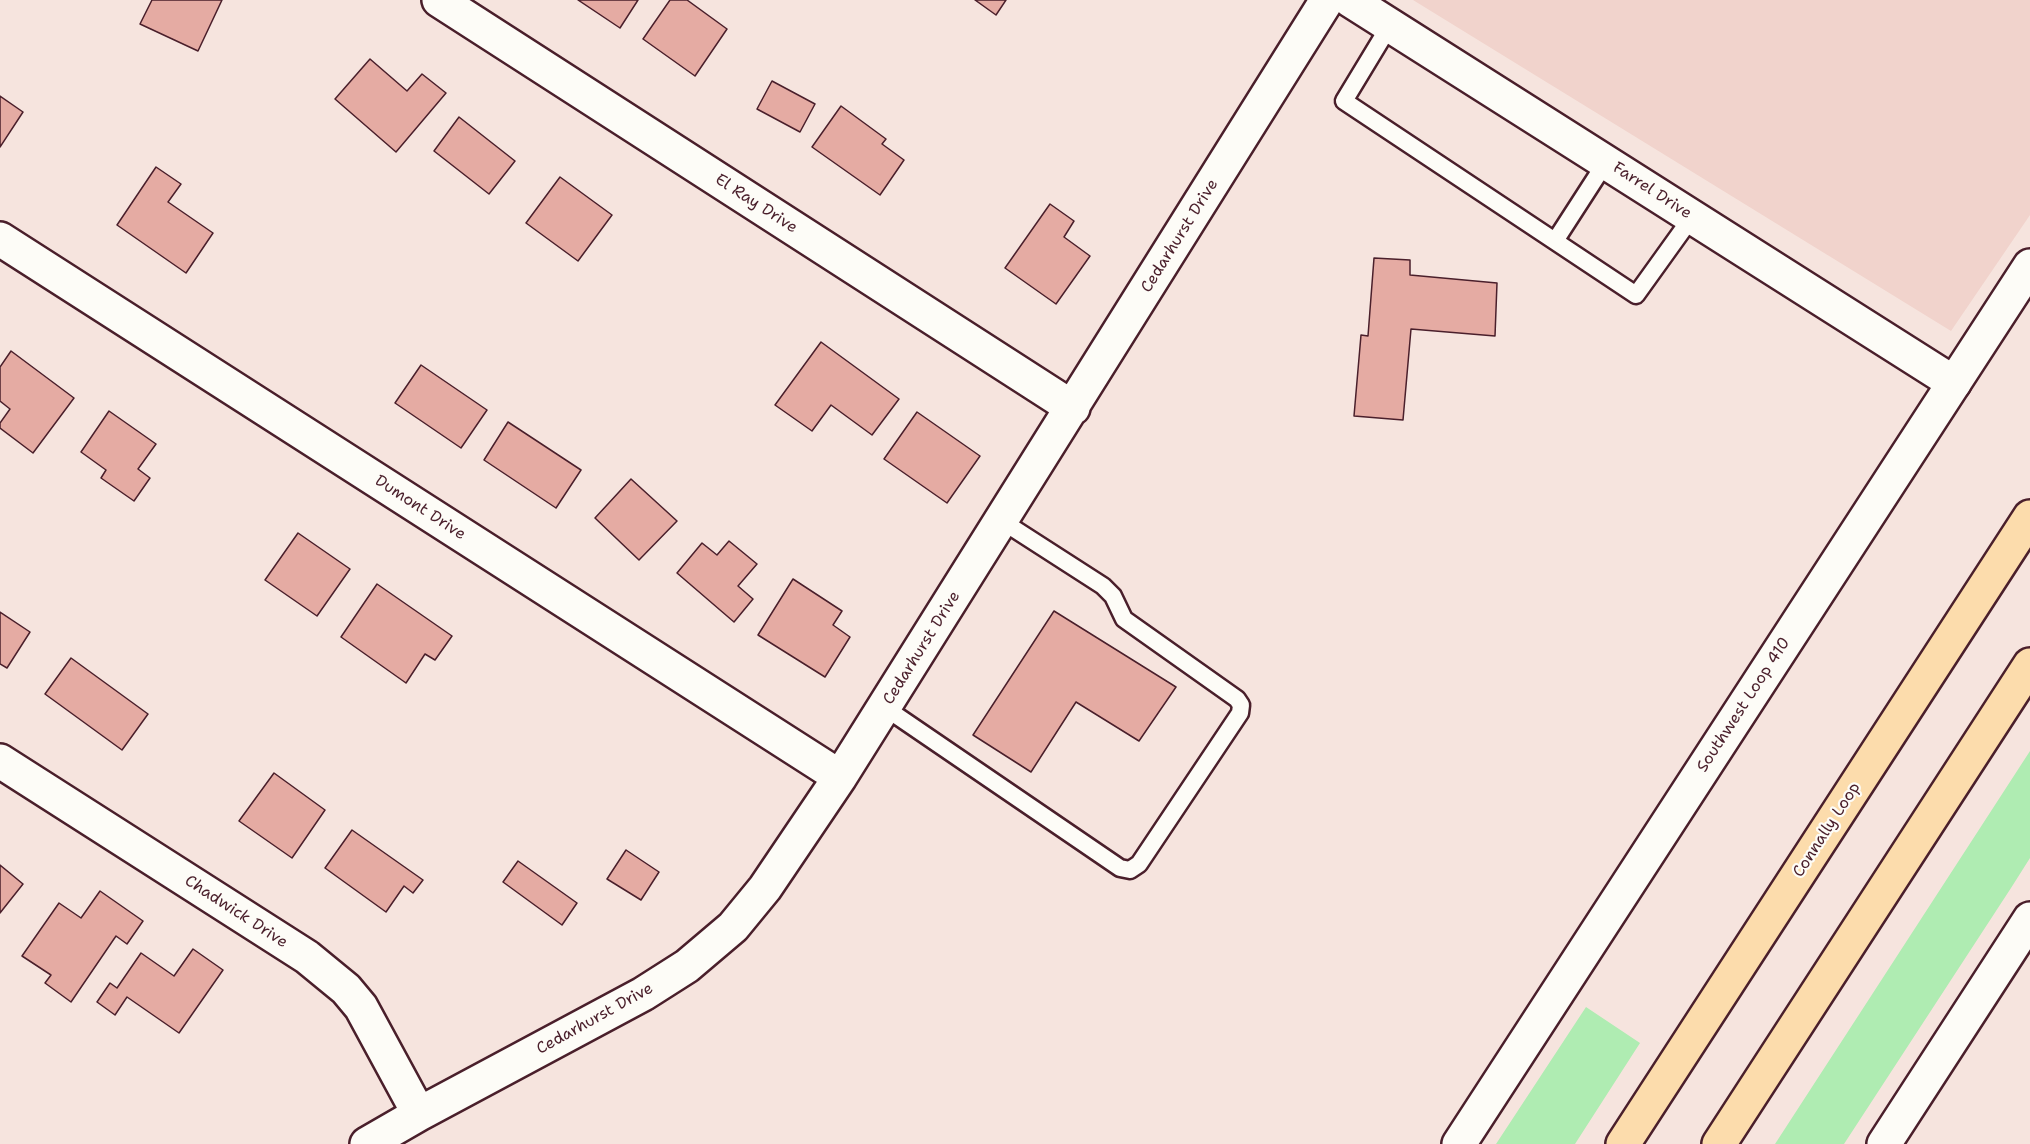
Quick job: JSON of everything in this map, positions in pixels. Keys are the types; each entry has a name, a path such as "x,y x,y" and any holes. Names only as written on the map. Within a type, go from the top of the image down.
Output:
{"highway":[{"name":"Connally Loop","path":"1623,1144 2030,517"},
{"path":"1719,1144 2030,665"}],"street":[{"name":"El Ray Drive","path":"440,0 1073,408"},
{"name":"Cedarhurst Drive","path":"367,1144 643,994 687,966 733,927 765,888 840,777 1327,0"},
{"name":"Farrel Drive","path":"1350,0 1953,383"},
{"name":"Dumont Drive","path":"0,239 840,777"},
{"name":"Southwest Loop 410","path":"1459,1144 2030,266"},
{"name":"Chadwick Drive","path":"0,761 307,957 346,989 361,1007 419,1114"},
{"path":"1884,1144 2030,919"}],"lane":[{"path":"1390,25 1344,101 1636,295 1692,217"},
{"path":"1555,241 1606,162"},
{"path":"884,707 1120,868 1130,870 1139,864 1240,713 1241,705 1237,699 1124,619 1113,596 1103,586 1002,521"}],"shaded area":[{"path":"1413,0 2030,0 2030,215 1951,331"}],"green space":[{"path":"2030,751 2030,858 2011,888 1844,1144 1775,1144"},
{"path":"1586,1007 1640,1043 1575,1144 1496,1144"}],"building":[{"path":"152,0 222,0 198,51 140,24"},
{"path":"578,0 638,0 620,28"},
{"path":"670,0 687,0 727,29 695,76 643,39"},
{"path":"975,0 1006,0 996,15"},
{"path":"370,59 407,91 422,74 446,93 396,152 335,99"},
{"path":"772,81 815,104 800,132 757,109"},
{"path":"0,96 23,112 0,147"},
{"path":"841,106 886,139 882,144 904,160 880,195 812,147"},
{"path":"459,117 515,161 489,194 434,151"},
{"path":"156,167 181,184 168,202 213,233 186,273 117,225"},
{"path":"560,177 612,215 578,261 526,223"},
{"path":"1050,204 1074,221 1064,237 1090,256 1056,304 1005,268"},
{"path":"1374,258 1410,260 1410,275 1497,283 1495,336 1411,329 1403,420 1354,416 1361,335 1368,336"},
{"path":"821,342 899,399 872,435 831,405 812,431 775,405"},
{"path":"11,351 74,398 33,453 0,428 0,423 10,409 0,401 0,367"},
{"path":"421,365 487,410 461,448 395,403"},
{"path":"109,411 156,444 138,469 150,478 134,501 101,478 106,470 81,452"},
{"path":"917,412 980,456 947,503 884,459"},
{"path":"508,422 581,470 556,508 484,460"},
{"path":"631,479 677,521 639,560 595,518"},
{"path":"298,533 350,569 317,616 265,580"},
{"path":"729,541 757,564 738,586 753,599 734,622 677,573 702,543 717,555"},
{"path":"793,579 842,611 833,625 850,637 825,677 758,635"},
{"path":"377,584 452,636 435,660 425,654 406,683 341,637"},
{"path":"1054,611 1176,687 1139,741 1076,702 1031,772 973,735"},
{"path":"0,612 30,632 7,668 0,664"},
{"path":"71,658 148,714 122,750 45,694"},
{"path":"274,773 325,810 292,858 239,821"},
{"path":"352,830 423,880 413,893 404,886 386,912 325,868"},
{"path":"626,850 659,872 641,900 607,879"},
{"path":"518,861 577,903 562,925 503,882"},
{"path":"0,865 23,884 0,913"},
{"path":"100,891 143,921 127,944 116,936 71,1002 45,983 51,975 22,956 59,903 81,918"},
{"path":"193,949 223,970 179,1033 127,997 115,1015 97,1002 110,983 117,988 141,953 174,976"}]}
